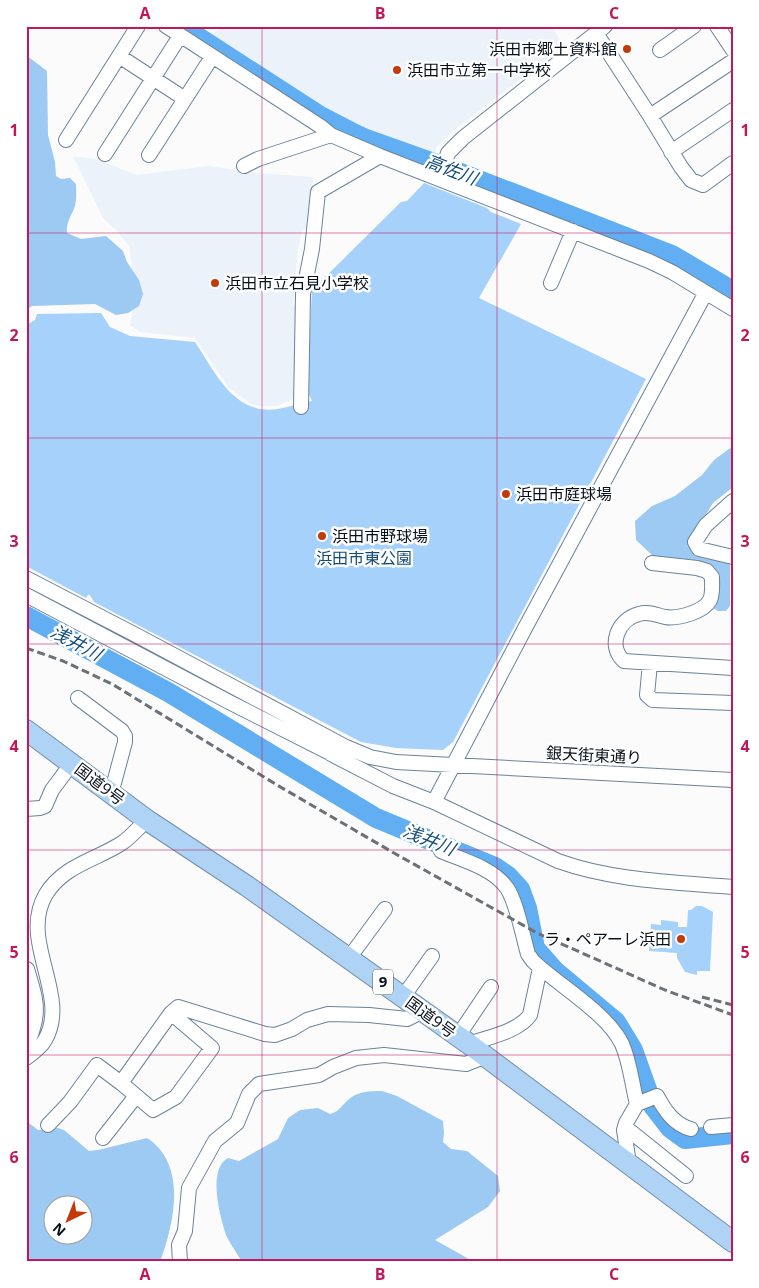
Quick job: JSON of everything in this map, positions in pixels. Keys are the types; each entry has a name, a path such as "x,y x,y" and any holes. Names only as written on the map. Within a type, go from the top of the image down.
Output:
{"highway":[{"name":"国道9号","path":"26,730 147,820 247,886 486,1056 733,1242"}],"street":[{"path":"66,140 138,26"},
{"path":"166,26 331,135 380,156 441,176 649,261 672,272 705,294 733,309"},
{"path":"660,50 694,26"},
{"path":"716,26 733,50"},
{"path":"441,176 448,153 463,138 600,30 671,152 691,180 703,185 733,163"},
{"path":"106,154 180,36"},
{"path":"119,56 184,99"},
{"path":"149,154 212,57"},
{"path":"650,116 729,64 733,78"},
{"path":"671,152 733,110"},
{"path":"244,166 258,159 331,135"},
{"path":"301,408 303,294 312,250 318,192 380,156"},
{"path":"551,283 573,231"},
{"path":"434,802 705,294"},
{"path":"733,502 706,525 695,542 699,549 733,557"},
{"path":"652,563 697,568 707,571 712,577 711,598 707,605 678,618 649,613 631,616 617,632 617,656 624,662 733,668"},
{"path":"26,578 346,747 370,757 396,762"},
{"path":"26,595 393,786 434,802 558,861 585,870 631,879 733,886"},
{"path":"650,662 647,695 653,700 733,703"},
{"path":"78,698 122,731 125,736 114,783 109,791"},
{"path":"331,754 375,764 396,762"},
{"name":"銀天街東通り","path":"396,762 733,780"},
{"path":"26,809 45,806 52,790 72,763"},
{"path":"26,1058 45,1040 52,1018 52,996 43,966 38,932 39,912 46,894 62,876 80,863 122,842 147,820"},
{"path":"441,851 488,872 503,884 513,901 528,954 540,968 606,1022 625,1054 645,1101"},
{"path":"349,958 385,909"},
{"path":"403,996 432,956"},
{"path":"26,1042 30,1039 37,1016 36,999 27,968"},
{"path":"463,1040 512,1028 527,1019 530,1014 540,968"},
{"path":"463,1040 491,986"},
{"path":"121,1083 171,1013 178,1007 265,1034 275,1035 292,1029 307,1020 328,1014 369,1015 407,1019 423,1011"},
{"path":"48,1125 70,1102 97,1065 154,1110 176,1098 212,1048 171,1013"},
{"path":"180,1262 179,1245 185,1231 189,1188 215,1141 237,1123 249,1094 259,1084 319,1075 356,1058 384,1055 466,1064 486,1056"},
{"path":"102,1138 136,1096"},
{"path":"629,1164 624,1130 645,1101 657,1096 669,1115 681,1126 691,1129"},
{"path":"711,1127 733,1125"},
{"path":"625,1127 686,1176"}],"shaded area":[{"name":"浜田市立第一中学校","path":"223,26 551,26 564,45 453,131 436,148 434,156 388,139 343,119 209,37"},
{"path":"26,55 47,71 48,135 55,162 56,176 61,179 70,178 76,184 76,203 68,224 67,233 81,239 106,236 123,251 127,262 139,280 143,294 139,306 128,313 116,315 95,304 32,306 26,310"},
{"name":"浜田市立石見小学校","path":"73,156 96,159 137,175 208,166 257,173 313,177 310,224 302,232 298,248 293,305 298,308 296,398 277,406 251,404 229,388 195,338 140,332 130,325 136,294 129,246 103,218"},
{"path":"733,446 733,487 713,503 689,542 730,561 730,606 726,611 718,611 713,608 716,583 712,569 707,564 699,561 654,557 636,540 635,521 652,506 675,496 702,475 714,460"},
{"path":"382,1091 397,1096 443,1121 443,1142 451,1149 467,1151 498,1176 500,1191 488,1207 435,1240 469,1259 479,1262 242,1262 226,1235 218,1206 217,1182 218,1172 222,1164 228,1158 239,1161 278,1139 288,1118 300,1110 318,1108 330,1114 360,1093"},
{"path":"26,1117 29,1123 38,1130 58,1128 64,1130 89,1151 147,1138 160,1149 168,1163 173,1179 174,1196 170,1230 160,1262 26,1262"}],"green space":[{"name":"浜田市東公園","path":"424,183 487,208 491,212 521,224 479,298 646,379 453,742 443,750 396,748 361,742 94,602 90,595 86,598 26,566 26,325 35,320 37,314 101,313 110,327 130,336 195,342 218,378 238,399 249,406 263,409 278,409 312,401 307,390 312,290 401,202 407,201"},
{"name":"ラ・ペアーレ浜田","path":"696,906 702,906 713,912 710,971 697,971 697,975 685,972 677,958 677,953 649,951 651,924 661,925 661,920 678,922 678,927 687,927 688,910"}],"waterway":[{"name":"高佐川","path":"181,26 320,116 351,132 672,255 733,291"},
{"name":"浅井川","path":"26,616 168,692 376,818 495,867 508,876 520,889 527,908 535,948 555,971 616,1022 633,1050 653,1106 670,1128 685,1139 733,1134"}],"railway":[{"path":"26,648 63,661 112,684 277,785 537,933 665,990 733,1015"},
{"path":"702,997 733,1005"}],"place":[{"name":"浜田市郷土資料館","path":"627,49"},
{"name":"浜田市立第一中学校","path":"397,70"},
{"name":"浜田市立石見小学校","path":"215,283"},
{"name":"浜田市庭球場","path":"506,494"},
{"name":"浜田市野球場","path":"322,536"},
{"name":"ラ・ペアーレ浜田","path":"681,939"}]}
